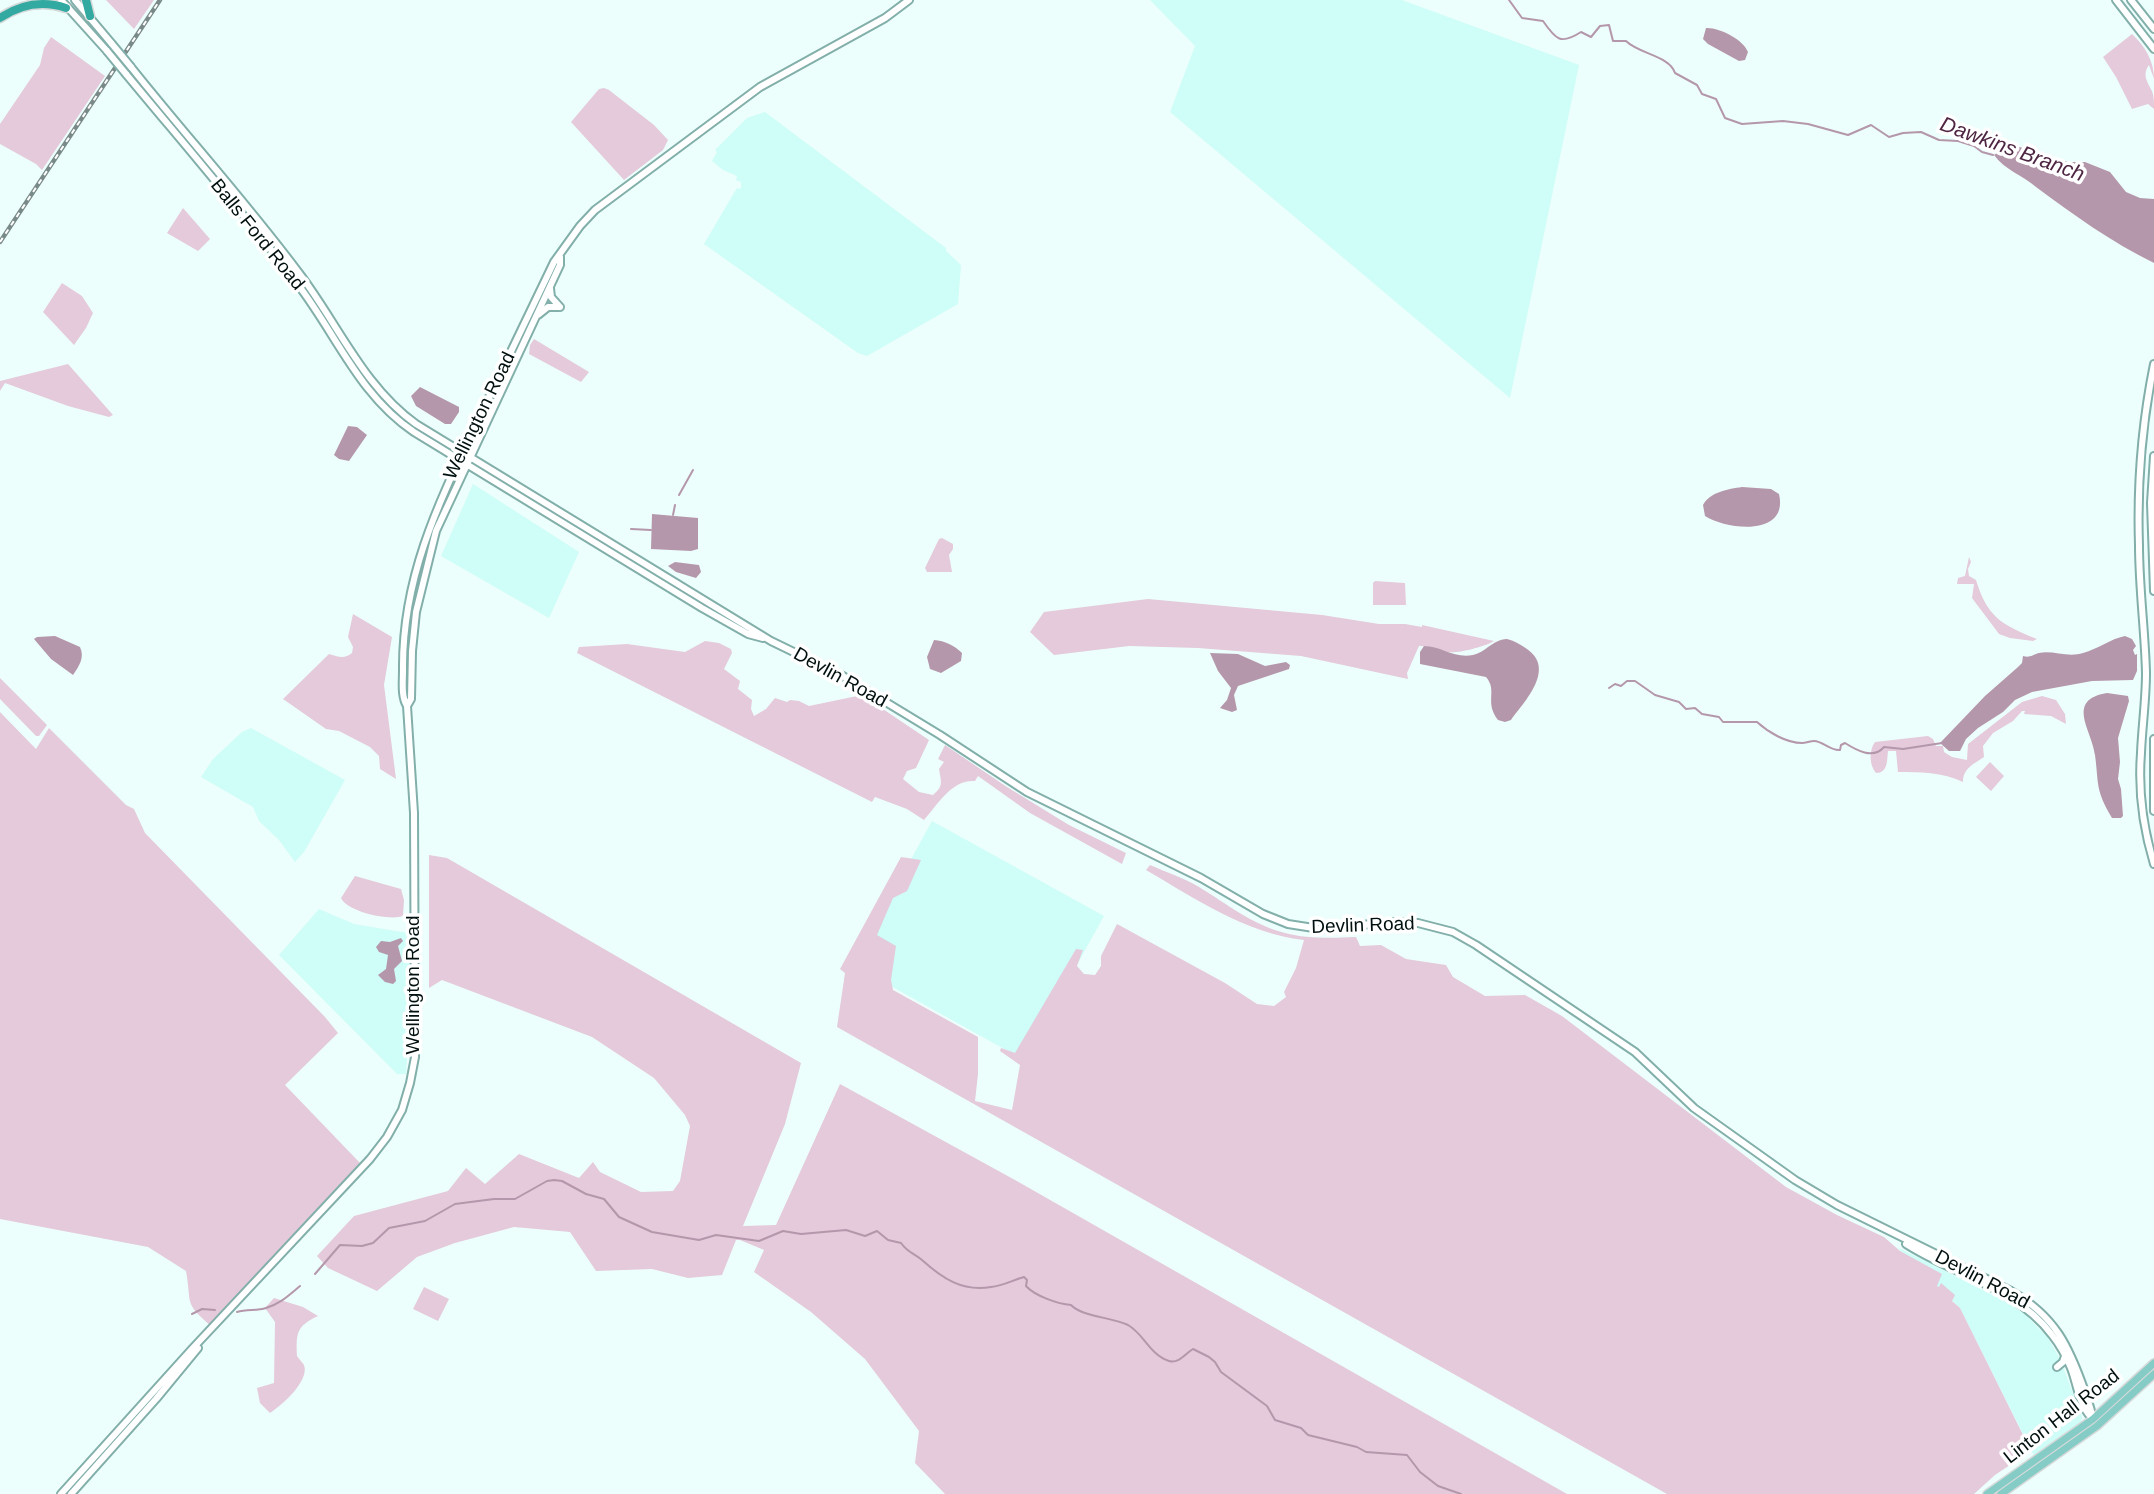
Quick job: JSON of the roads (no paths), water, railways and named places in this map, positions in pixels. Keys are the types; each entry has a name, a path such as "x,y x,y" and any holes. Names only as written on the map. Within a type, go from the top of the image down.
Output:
{"highway":[{"path":"3,17 20,0"},
{"path":"86,0 90,16"},
{"path":"3,17 39,1 63,4"}],"main road":[{"name":"Balls Ford Road","path":"75,0 273,239 313,292 368,377 389,402 416,424 466,454"},
{"name":"Wellington Road","path":"61,1494 370,1159 395,1124 407,1095 415,1051 414,813 407,706 404,701 403,656 410,595 428,530 463,462 554,262 595,210 739,102 784,72 885,18 909,0"},
{"path":"2116,0 2154,49"},
{"path":"2131,0 2154,29"},
{"name":"Balls Ford Road","path":"63,4 107,51 287,271 361,382 403,425 463,462"},
{"name":"Wellington Road","path":"466,454 551,284 560,264 560,256"},
{"path":"534,319 546,308 560,307 550,296 551,284"},
{"path":"329,331 344,339"},
{"path":"2154,364 2138,505 2146,672 2140,779 2143,821 2154,864"},
{"name":"Devlin Road","path":"466,454 771,641 843,676 947,739 1027,792 1201,878 1277,920 1320,929 1407,922 1430,925 1461,936 1636,1052 1694,1108 1826,1199 2011,1291 2036,1308 2072,1354 2095,1422"},
{"path":"2154,456 2151,503 2154,591"},
{"name":"Devlin Road","path":"463,462 726,622 748,634 771,641"},
{"path":"2154,738 2154,811"},
{"name":"Devlin Road","path":"1890,1233 1914,1249 2024,1306 2052,1334 2072,1371 2087,1413 2095,1422"},
{"name":"Wellington Road","path":"71,1494 222,1320"},
{"path":"2064,1354 2064,1361 2057,1367 2066,1367 2072,1371"},
{"name":"Linton Hall Road","path":"1987,1494 2095,1422 2154,1363"},
{"name":"Linton Hall Road","path":"2001,1494 2154,1374"}],"water":[{"path":"1706,28 1724,32 1742,43 1748,52 1745,60 1739,61 1708,44 1703,39"},
{"path":"2010,144 2068,162 2085,162 2110,172 2126,192 2140,198 2154,199 2154,263 2093,228 2003,165 1994,155"},
{"path":"420,387 459,407 459,412 451,424 445,424 416,406 411,396"},
{"path":"348,426 357,427 367,435 349,461 334,455"},
{"path":"1742,487 1771,489 1779,494 1780,508 1775,518 1766,524 1741,527 1727,525 1705,516 1703,505 1710,497 1725,490"},
{"path":"652,514 698,518 698,549 651,549"},
{"path":"675,562 699,565 701,572 696,578 676,572 668,566"},
{"path":"55,636 80,647 82,658 73,675 51,659 34,639"},
{"path":"2125,636 2132,639 2136,646 2133,650 2135,655 2137,654 2137,671 2133,680 2092,681 2032,692 2015,700 2003,712 1978,728 1966,739 1960,751 1949,751 1940,743 1985,696 2022,663 2023,656 2044,652 2077,654"},
{"path":"1507,639 1527,649 1539,666 1530,694 1511,720 1505,722 1498,720 1494,714 1491,687 1486,677 1420,664 1420,652 1424,646 1466,656"},
{"path":"934,640 959,650 962,653 961,661 941,673 930,669 927,657"},
{"path":"1210,653 1238,654 1265,666 1286,662 1290,665 1289,669 1238,686 1234,695 1237,710 1232,712 1220,708 1227,700 1231,688 1218,671"},
{"path":"2107,693 2128,696 2129,701 2118,738 2121,818 2112,818 2100,793 2093,745 2084,717 2087,702"},
{"path":"401,938 403,941 398,946 402,961 394,969 396,981 393,984 385,982 378,975 386,969 388,955 379,952 376,947 381,941 390,942"}],"waterway":[{"name":"Dawkins Branch","path":"1509,0 1522,18 1543,21 1559,38 1568,38 1581,32 1591,37 1600,26 1609,25 1613,41 1626,41 1661,59 1672,67 1675,73 1697,85 1702,94 1716,99 1725,118 1742,124 1783,121 1808,124 1848,135 1871,125 1889,137 1921,132 1939,140 1958,141 1974,146 1993,155"},
{"path":"679,495 693,470"},
{"path":"673,515 675,505"},
{"path":"631,529 651,530"},
{"path":"1609,688 1615,684 1621,686 1627,681 1635,681 1655,695 1679,702 1686,709 1695,708 1702,714 1719,717 1723,722 1757,722 1784,739 1796,743 1817,741 1836,750 1840,750 1845,743 1859,751 1870,753 1880,751 1884,747 1903,749 1942,743"},
{"path":"315,1274 340,1245 362,1246 373,1243 389,1228 425,1221 455,1204 515,1199 547,1181 554,1180 604,1199 619,1217 652,1232 699,1240 716,1235 759,1241 783,1231 801,1234 846,1230 865,1236 877,1231 888,1240 901,1243 937,1273 953,1282 981,1288 1024,1277 1027,1280 1026,1286 1041,1296 1071,1305 1082,1312 1128,1325 1157,1354 1169,1361 1179,1360 1193,1349 1209,1357 1221,1372 1267,1406 1275,1420 1301,1428 1308,1435 1357,1447 1366,1452 1407,1455 1420,1472 1438,1486 1461,1494"},
{"path":"237,1312 271,1306 300,1286"},
{"path":"192,1314 202,1309 215,1310"}],"railway":[{"path":"0,242 160,0"}]}
